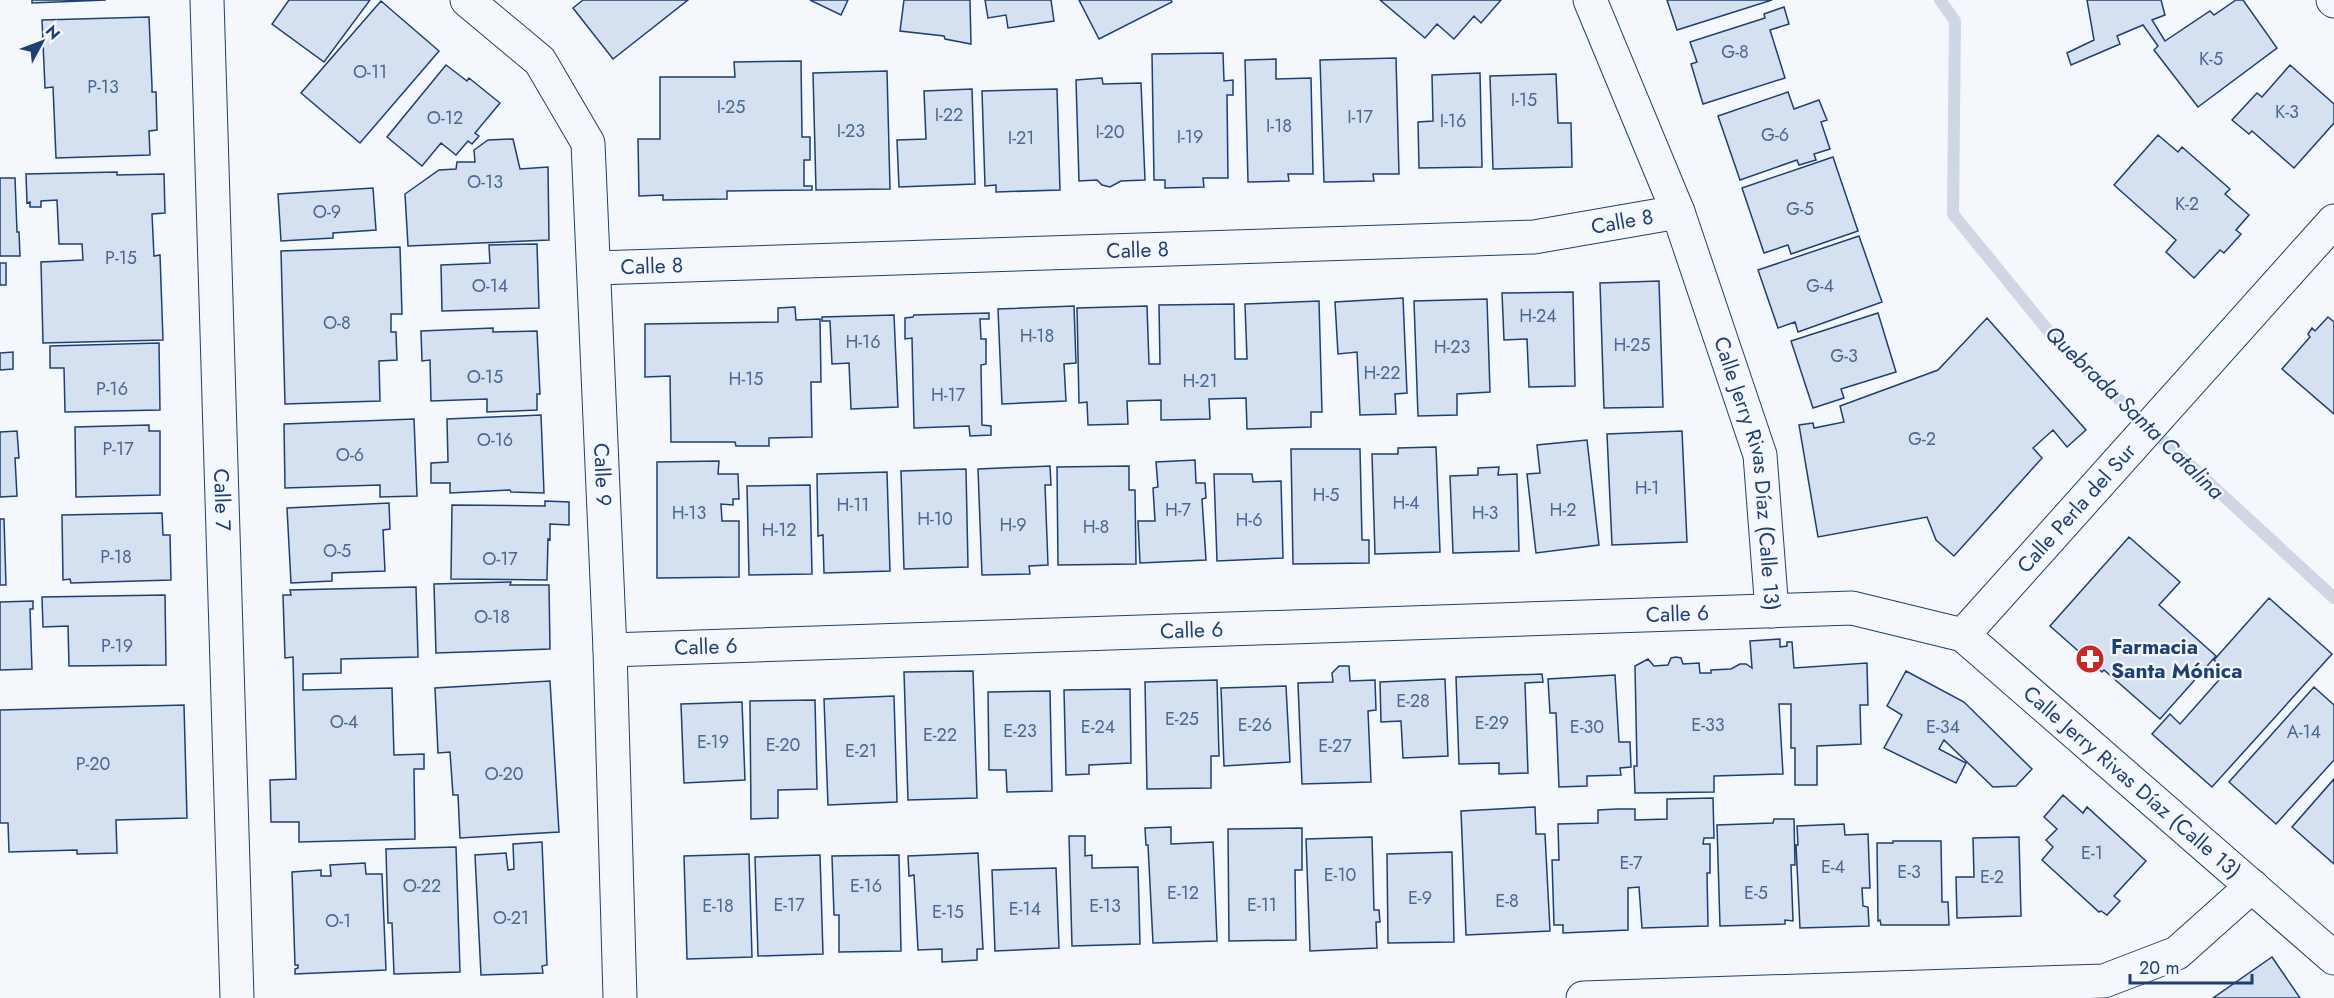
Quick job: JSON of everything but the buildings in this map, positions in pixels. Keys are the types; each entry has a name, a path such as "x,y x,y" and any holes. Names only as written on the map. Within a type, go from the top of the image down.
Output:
{"street":[{"name":"Calle 7","path":"207,0 237,998"},
{"name":"Calle 9","path":"467,0 540,61 588,143 610,650 620,998"},
{"name":"Calle Jerry Rivas Díaz (Calle 13)","path":"1590,0 1678,212 1760,455 1772,610 1852,608 1963,635 2334,958"},
{"name":"Calle 8","path":"595,268 1534,237 1678,212"},
{"name":"Calle Perla del Sur","path":"1963,635 2334,221"},
{"name":"Calle 6","path":"610,650 1772,610"},
{"path":"1583,998 2104,981 2177,953 2252,886"}],"waterway":[{"name":"Quebrada Santa Catalina","path":"1940,0 1955,21 1953,214 2059,344 2334,598"}],"place":[{"name":"Farmacia Santa Mónica","path":"2090,659"}]}
